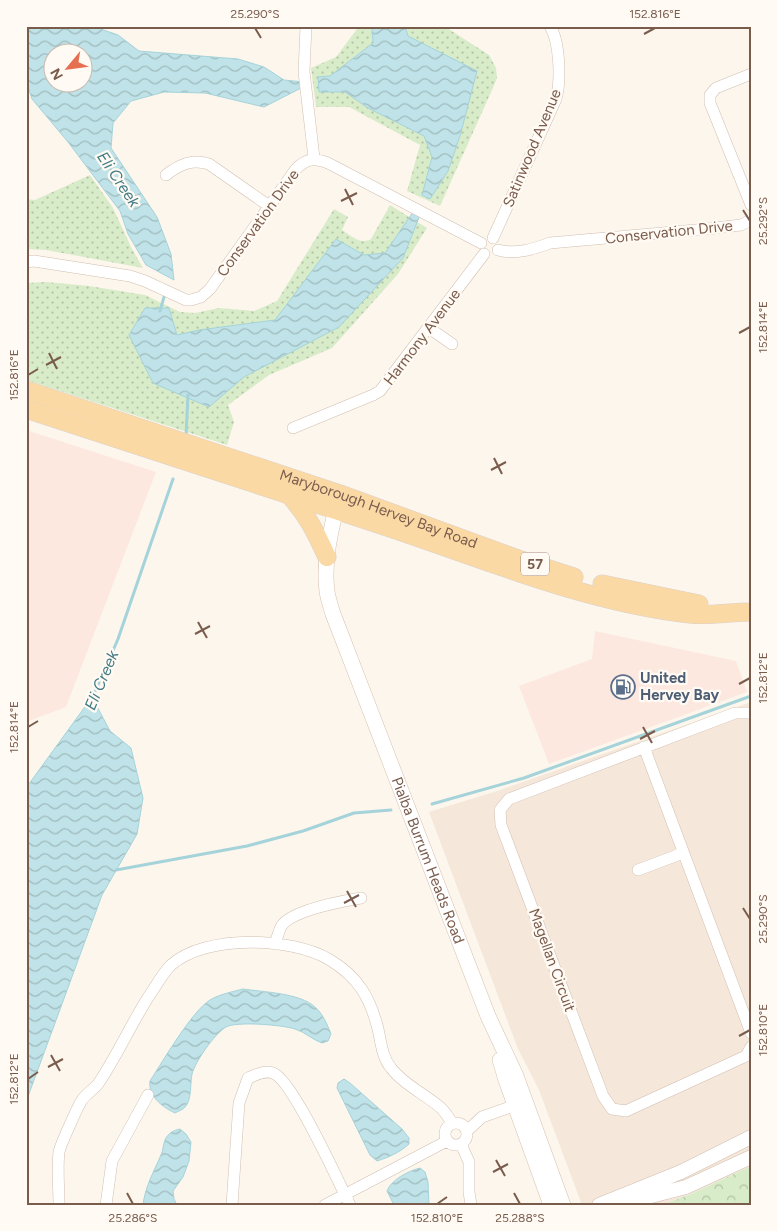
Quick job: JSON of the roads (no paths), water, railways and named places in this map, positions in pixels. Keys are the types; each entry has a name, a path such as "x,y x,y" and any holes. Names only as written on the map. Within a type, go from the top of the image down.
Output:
{"main road":[{"name":"Maryborough Hervey Bay Road","path":"26,390 338,502 443,545 516,572 634,604 692,614 743,612"},
{"name":"Maryborough Hervey Bay Road","path":"26,409 289,496 338,502"},
{"path":"289,496 304,511 327,557"},
{"name":"Pialba Burrum Heads Road","path":"338,502 327,557 327,591 333,614 488,1016 520,1104 551,1205"},
{"name":"Pialba Burrum Heads Road","path":"520,1104 563,1205"}],"street":[{"path":"306,26 304,72 314,158"},
{"name":"Satinwood Avenue","path":"493,238 559,90 556,42 550,26"},
{"path":"751,74 716,88 710,94 710,103 751,205"},
{"name":"Conservation Drive","path":"26,262 34,261 130,276 191,300 201,296 210,289 296,169 303,162 314,158 328,162 482,248"},
{"path":"166,175 175,168 190,162 199,161 209,164 269,206"},
{"name":"Conservation Drive","path":"498,250 512,252 540,247 550,243 741,225 751,220"},
{"path":"487,238 493,238 498,243 498,250 491,255 482,248 487,238"},
{"name":"Harmony Avenue","path":"293,428 380,391 429,328 482,248"},
{"path":"429,328 452,344"},
{"name":"Magellan Circuit","path":"751,713 734,713 510,798 500,810 501,825 603,1096 612,1109 626,1111 648,1102 746,1056 751,1047"},
{"path":"644,747 751,1033"},
{"path":"638,870 683,853"},
{"path":"275,944 282,925 291,918 329,904 361,898"},
{"path":"59,1205 59,1151 82,1100 97,1086 141,1009 171,965 189,954 206,947 236,944 275,944 311,951 329,959 349,973 361,987 371,1004 382,1050 390,1068 405,1083 442,1109 452,1123"},
{"path":"232,1205 239,1104 248,1078 263,1072 275,1073 286,1084 309,1123 348,1200"},
{"path":"106,1205 112,1161 148,1094"},
{"path":"467,1131 462,1124 452,1123 449,1124 445,1131 445,1138 454,1145 461,1144 466,1138 467,1131 482,1117 520,1104"},
{"path":"599,1205 681,1172 751,1137"},
{"path":"325,1205 348,1200 447,1141"},
{"path":"461,1144 469,1162 469,1192 472,1205"},
{"path":"620,1205 686,1187 751,1157"}],"water":[{"path":"26,26 92,26 118,35 139,51 238,59 264,67 284,80 304,82 305,86 264,107 205,93 164,92 131,101 113,123 111,148 157,217 171,254 174,280 146,265 128,234 120,211 68,142 32,99 26,81"},
{"path":"372,26 405,26 408,36 477,71 460,136 448,171 430,199 422,195 432,157 424,136 368,108 345,92 319,92 318,77 330,76 373,43"},
{"path":"413,212 420,215 403,258 339,327 244,377 209,407 153,383 129,335 145,308 169,308 177,335 199,330 275,320 336,239 364,255 385,253"},
{"path":"92,697 110,731 131,748 143,798 137,834 102,895 26,1102 26,788"},
{"path":"243,989 291,996 308,1002 323,1016 331,1034 328,1041 322,1043 299,1030 281,1026 240,1024 226,1027 211,1041 197,1062 192,1074 189,1100 185,1107 175,1113 165,1108 151,1091 150,1081 170,1049 195,1014 210,1000 226,993"},
{"path":"344,1079 402,1129 409,1138 409,1144 394,1154 377,1161 370,1155 337,1088 338,1083"},
{"path":"180,1129 191,1142 189,1161 183,1177 173,1191 177,1205 143,1205 148,1185 162,1153 165,1140 171,1132"},
{"path":"420,1168 425,1172 428,1182 429,1205 394,1205 387,1191 389,1187 400,1176"}],"waterway":[{"name":"Eli Creek","path":"160,311 164,297"},
{"name":"Eli Creek","path":"186,436 188,395"},
{"name":"Eli Creek","path":"91,701 118,639 173,479"},
{"path":"432,804 524,778 751,696"},
{"path":"116,870 247,846 303,831 354,813 391,810"}],"place":[{"name":"United Hervey Bay","path":"623,687"}]}
